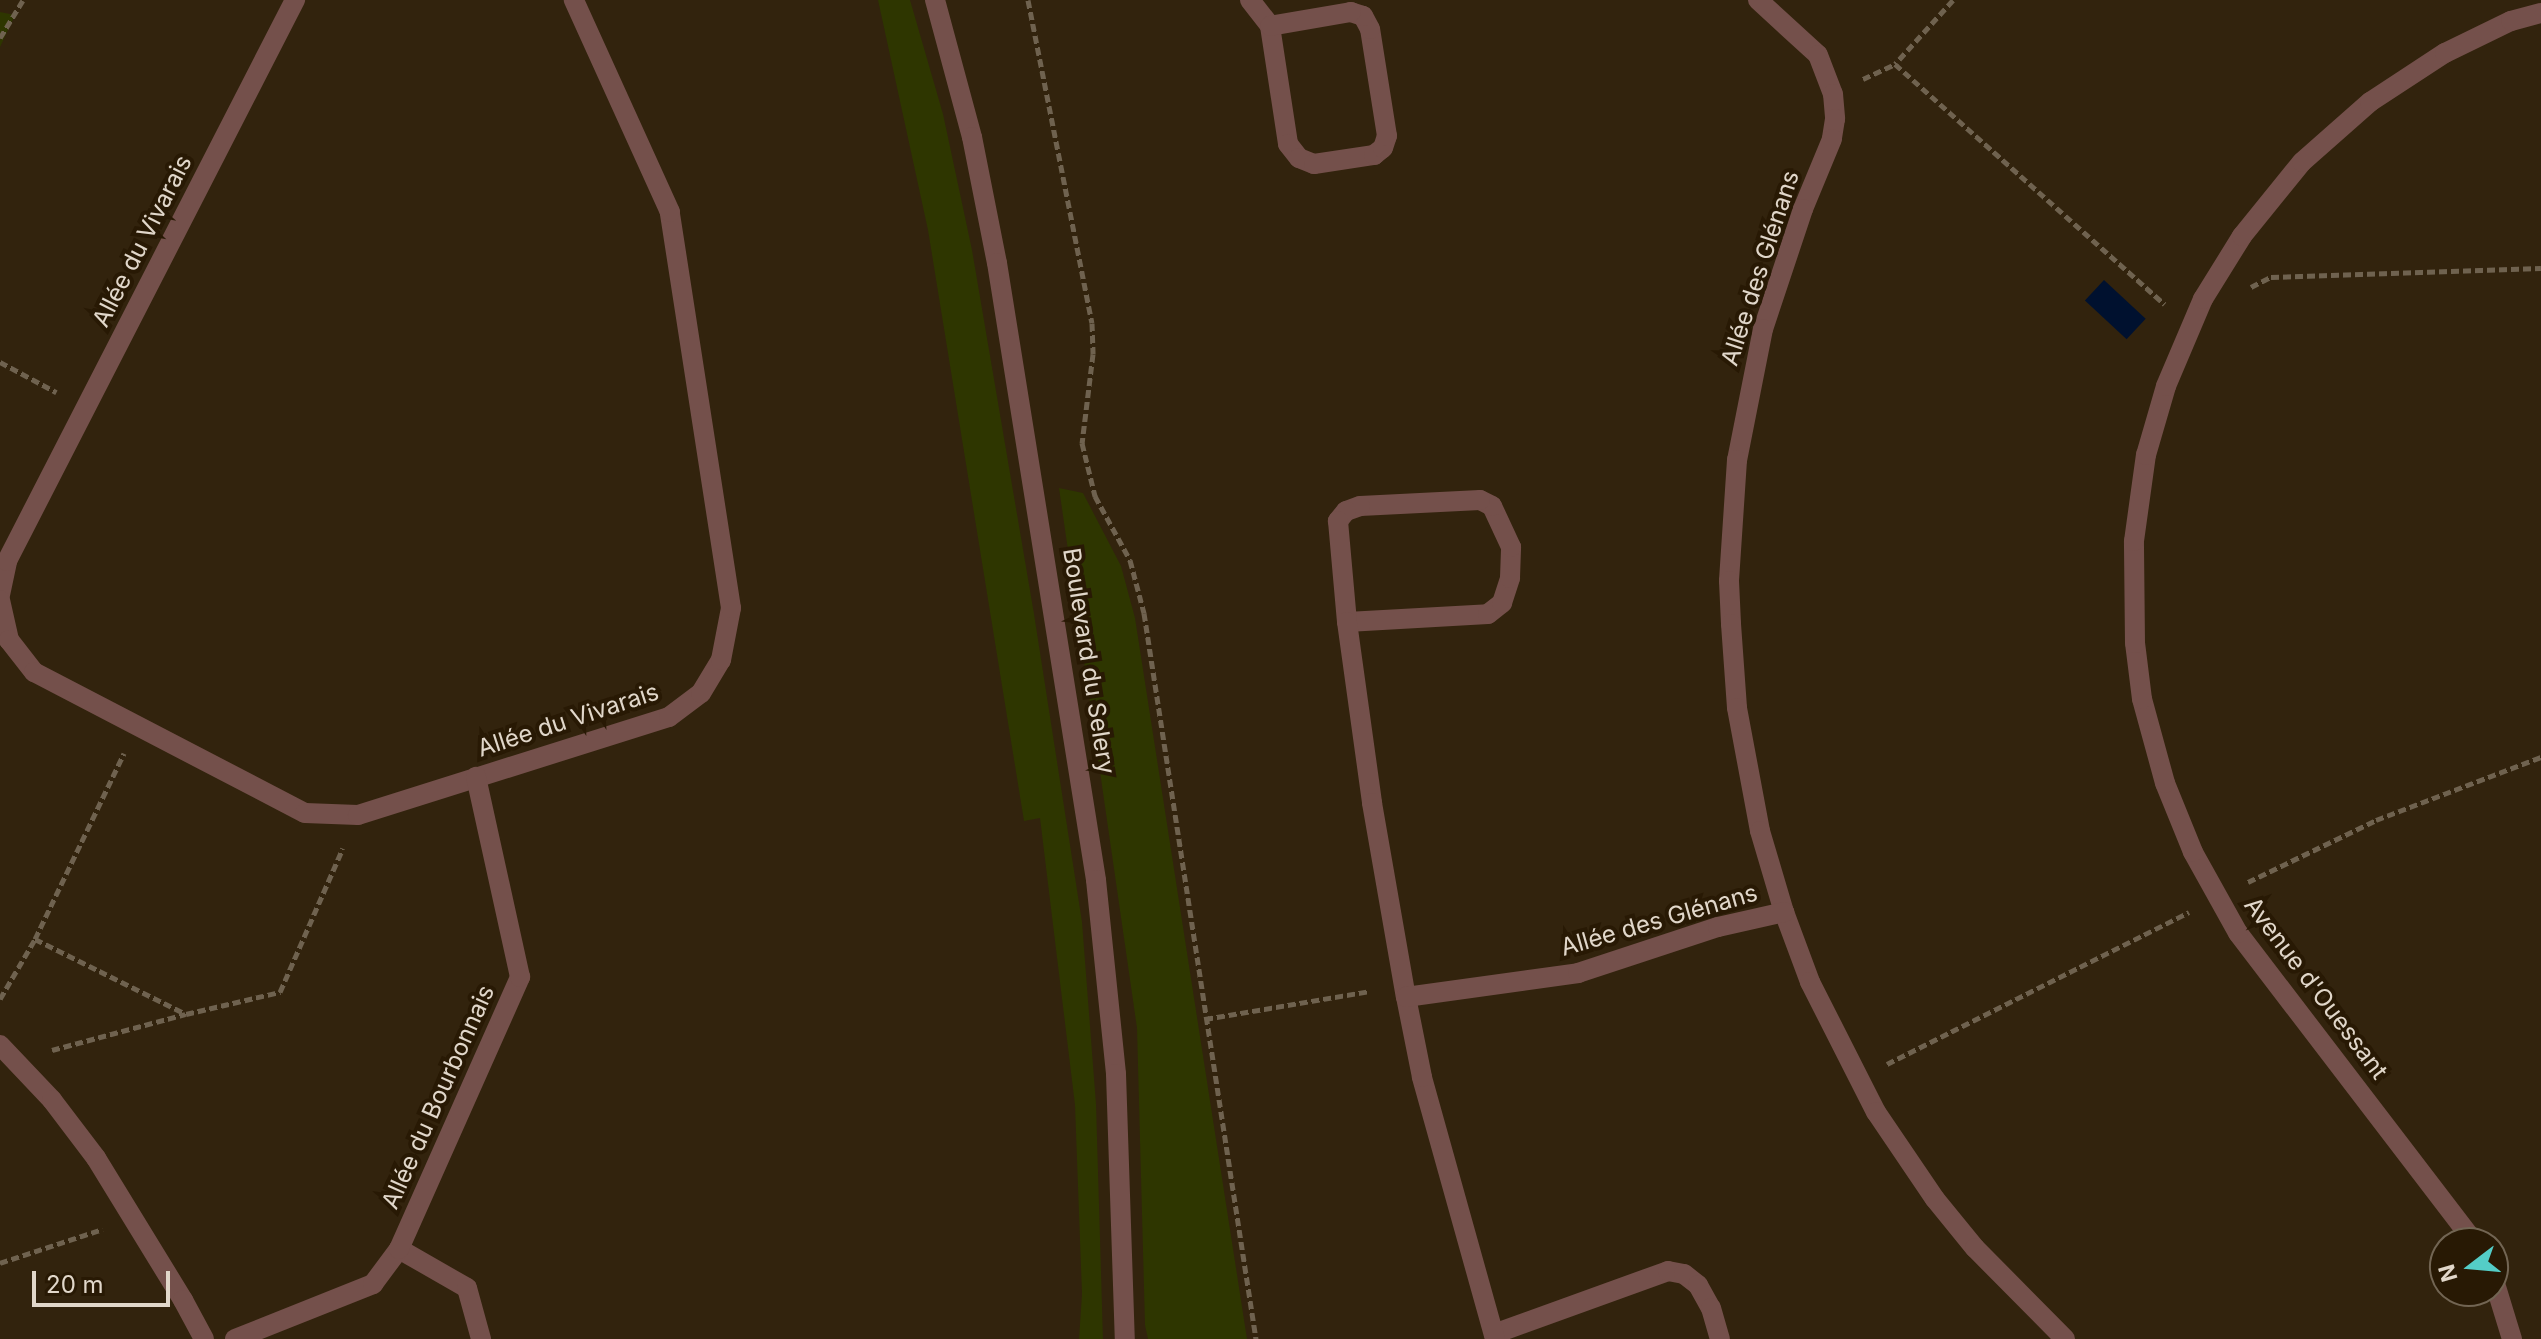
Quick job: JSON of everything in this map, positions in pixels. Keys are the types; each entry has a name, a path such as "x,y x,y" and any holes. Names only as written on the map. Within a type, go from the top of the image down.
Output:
{"street":[{"name":"Allée du Vivarais","path":"295,0 7,561 0,597 9,640 34,672 305,813 358,815 669,717 701,693 721,660 731,608 670,212 574,0"},
{"name":"Boulevard du Selery","path":"935,0 972,137 997,263 1096,880 1116,1074 1125,1339"},
{"path":"1250,0 1270,26 1288,144 1299,158 1314,164 1374,155 1383,148 1387,136 1370,29 1363,16 1351,12 1270,26"},
{"name":"Allée des Glénans","path":"1758,0 1818,55 1833,94 1835,119 1832,139 1803,209 1763,329 1749,385 1732,517 1729,581 1737,708 1760,831 1784,912 1828,1023 1895,1144 1975,1248 2065,1339"},
{"name":"Avenue d'Ouessant","path":"2463,1227 2238,933 2193,852 2152,740 2142,699 2135,643 2136,526 2146,455 2156,416 2203,299 2242,236 2302,162 2411,72 2482,34 2541,13"},
{"path":"1347,622 1488,614 1502,603 1511,547 1492,506 1480,500 1360,506 1346,511 1338,521 1347,622 1372,803 1404,992 1422,1077 1494,1337 1668,1271 1684,1274 1698,1285 1711,1308 1720,1339"},
{"name":"Allée du Bourbonnais","path":"235,1339 373,1284 399,1249 520,977 476,777"},
{"name":"Allée des Glénans","path":"1404,992 1578,973 1718,927 1784,912"},
{"path":"0,1045 52,1100 96,1158 204,1339"},
{"path":"399,1249 467,1288 481,1339"},
{"path":"2502,1307 2512,1339"}],"path":[{"path":"0,38 23,0"},
{"path":"1028,0 1092,323 1093,354 1082,443 1095,496 1130,560 1144,613 1256,1339"},
{"path":"1953,0 1895,64 2164,305 2244,290 2271,277 2541,268"},
{"path":"0,362 86,408"},
{"path":"0,999 35,939 136,727"},
{"path":"15,1060 280,992 358,815"},
{"path":"35,939 186,1014"},
{"path":"1205,1019 1404,992"},
{"path":"0,1263 134,1218"}],"green space":[{"path":"878,0 910,0 943,114 972,250 1034,614 1082,922 1096,1104 1103,1339 1079,1339 1082,1294 1075,1105 1040,818 1024,821 928,230"},
{"path":"0,12 15,15 0,47"},
{"path":"1059,488 1083,493 1121,566 1135,618 1247,1339 1148,1339 1145,1325 1137,1028"}],"water":[{"path":"2104,280 2146,319 2127,339 2085,300"}]}
